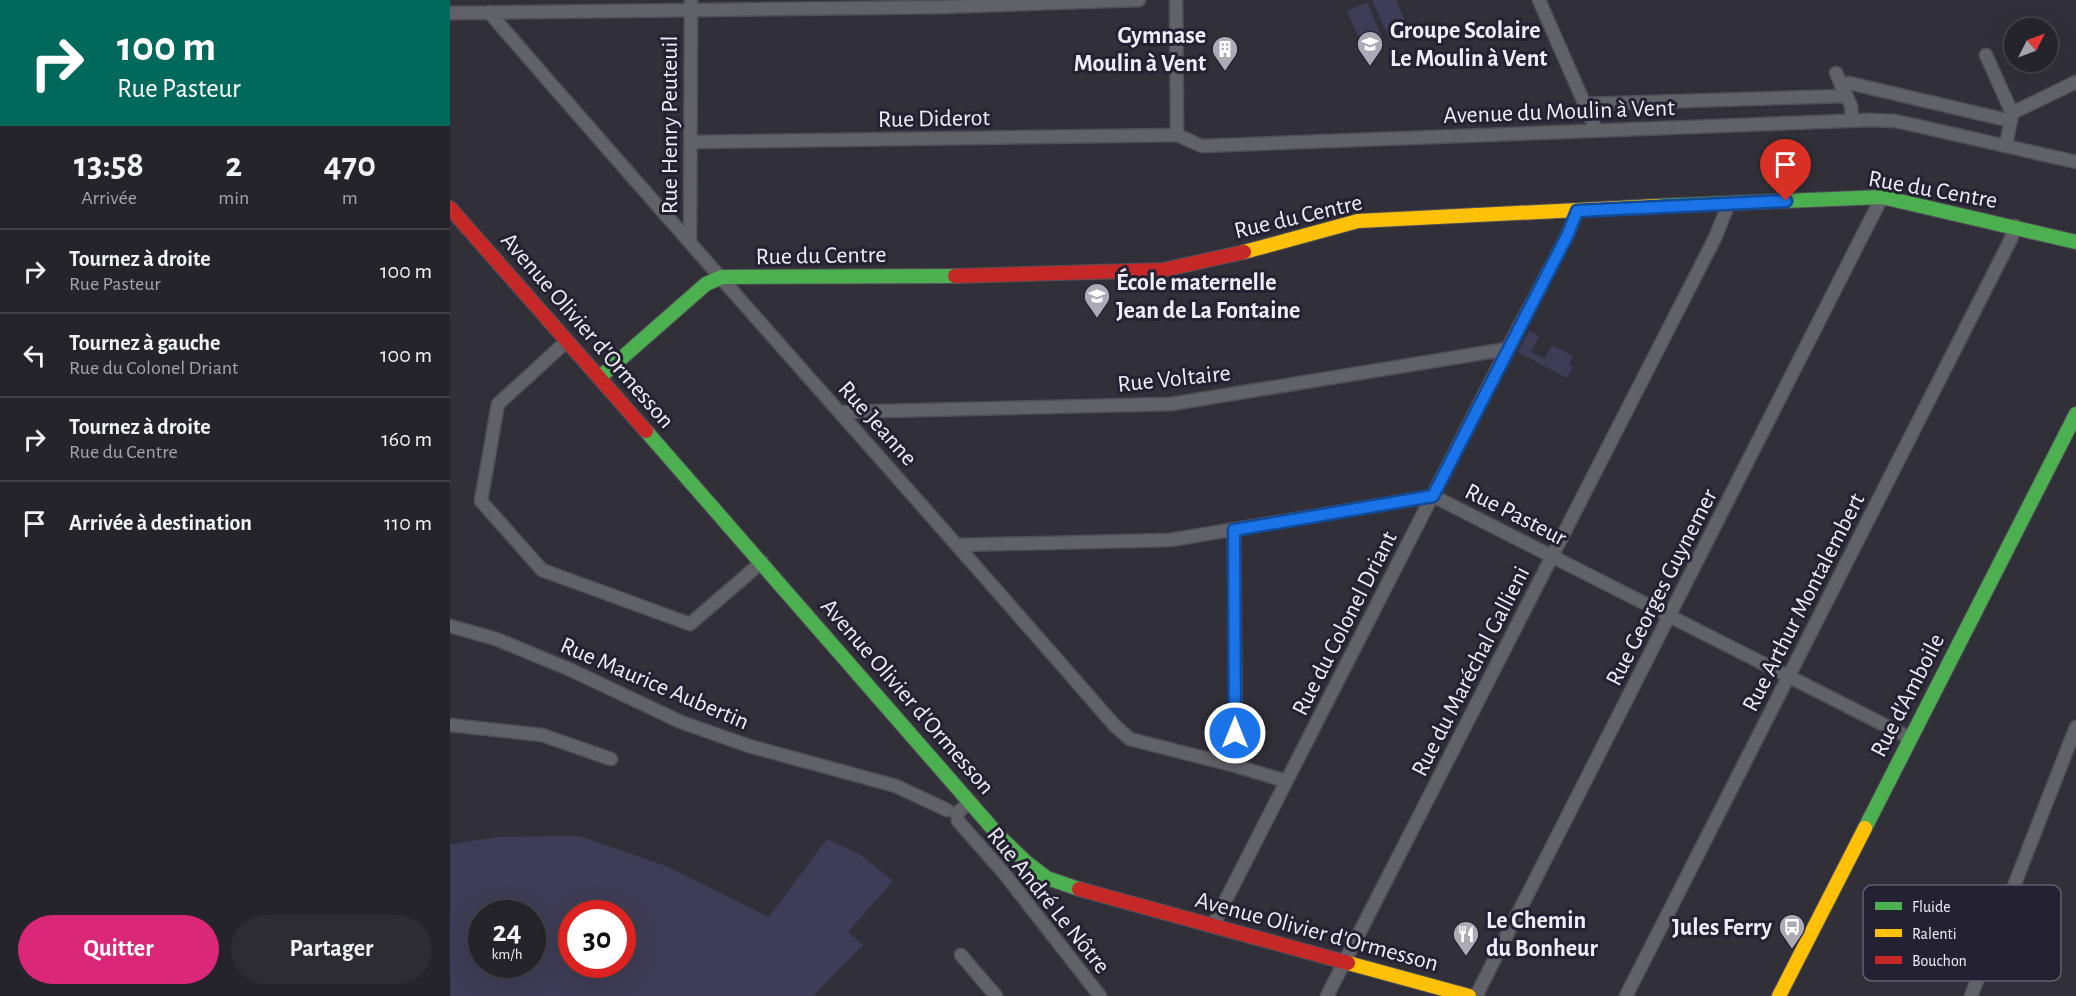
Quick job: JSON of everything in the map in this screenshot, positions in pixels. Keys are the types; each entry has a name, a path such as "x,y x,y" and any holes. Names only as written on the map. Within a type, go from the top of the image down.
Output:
{"street":[{"path":"450,13 489,12 529,6 941,7 1139,0"},
{"path":"1176,0 1177,135"},
{"path":"1539,0 1596,130"},
{"name":"Rue Henry Peuteuil","path":"690,241 691,5"},
{"name":"Rue Jeanne","path":"489,12 1115,726 1130,739 1286,781"},
{"path":"1986,55 2012,117 2006,146"},
{"path":"1836,73 1851,106 1852,120"},
{"path":"1844,91 1849,83 2012,117 2076,82"},
{"path":"1584,104 1844,91"},
{"name":"Avenue du Moulin à Vent","path":"1177,135 1202,146 1852,120 1895,121 2076,162"},
{"name":"Rue Diderot","path":"691,142 1177,135"},
{"name":"Rue du Centre","path":"600,377 706,284 722,277 944,276 1163,270 1194,266 1358,221 1882,197 2015,226 2076,242"},
{"name":"Rue Georges Guynemer","path":"1476,996 1882,197"},
{"name":"Rue du Maréchal Gallieni","path":"1327,996 1714,238 1729,203"},
{"name":"Avenue Olivier d'Ormesson","path":"450,208 762,562 1000,837 1026,862 1047,878 1070,886 1469,996"},
{"name":"Rue du Colonel Driant","path":"1213,925 1568,234 1577,211"},
{"name":"Rue Arthur Montalembert","path":"1626,996 2011,239 2015,226"},
{"path":"567,341 498,404 481,501 542,570 690,624 762,562"},
{"name":"Rue Voltaire","path":"841,412 1171,404 1507,349"},
{"name":"Rue d'Amboile","path":"1779,996 2076,414"},
{"name":"Rue Pasteur","path":"958,545 1170,540 1433,496 1910,738"},
{"path":"1234,530 1236,766"},
{"name":"Rue Maurice Aubertin","path":"450,626 496,639 571,670 681,722 748,746 896,786 947,810"},
{"path":"450,725 542,735 611,759"},
{"path":"2014,885 2076,727"},
{"name":"Rue André Le Nôtre","path":"970,802 957,813 958,821 1003,872 1100,996"},
{"path":"961,955 996,996"},
{"path":"1971,996 1977,981"}],"shaded area":[{"path":"1372,0 1396,0 1409,31 1390,40"},
{"path":"1367,2 1384,42 1365,51 1347,11"},
{"path":"1529,331 1539,336 1531,352 1545,359 1552,345 1573,356 1569,364 1573,367 1567,378 1518,352"},
{"path":"579,836 666,866 769,917 827,839 861,855 893,881 848,932 863,945 813,996 450,996 450,844 499,837"}],"traffic: fast":[{"path":"1658,206 1882,197 2076,242"},
{"path":"600,377 706,284 722,277 955,276"},
{"path":"1865,828 2076,414"},
{"path":"646,431 1000,837 1047,878 1079,889"}],"traffic: slow":[{"path":"1244,252 1358,221 1658,206"},
{"path":"1779,996 1865,828"},
{"path":"1348,963 1469,996"}],"traffic: jam":[{"path":"450,208 646,431"},
{"path":"955,276 1163,270 1244,252"},
{"path":"1079,889 1348,963"}],"place":[{"name":"Groupe Scolaire Le Moulin à Vent","path":"1370,67"},
{"name":"Gymnase Moulin à Vent","path":"1225,72"},
{"name":"École maternelle Jean de La Fontaine","path":"1097,319"},
{"name":"Jules Ferry","path":"1792,950"},
{"name":"Le Chemin du Bonheur","path":"1466,957"}],"route":[{"path":"1235,733 1234,530 1433,496 1568,234 1577,211 1786,201"}]}
